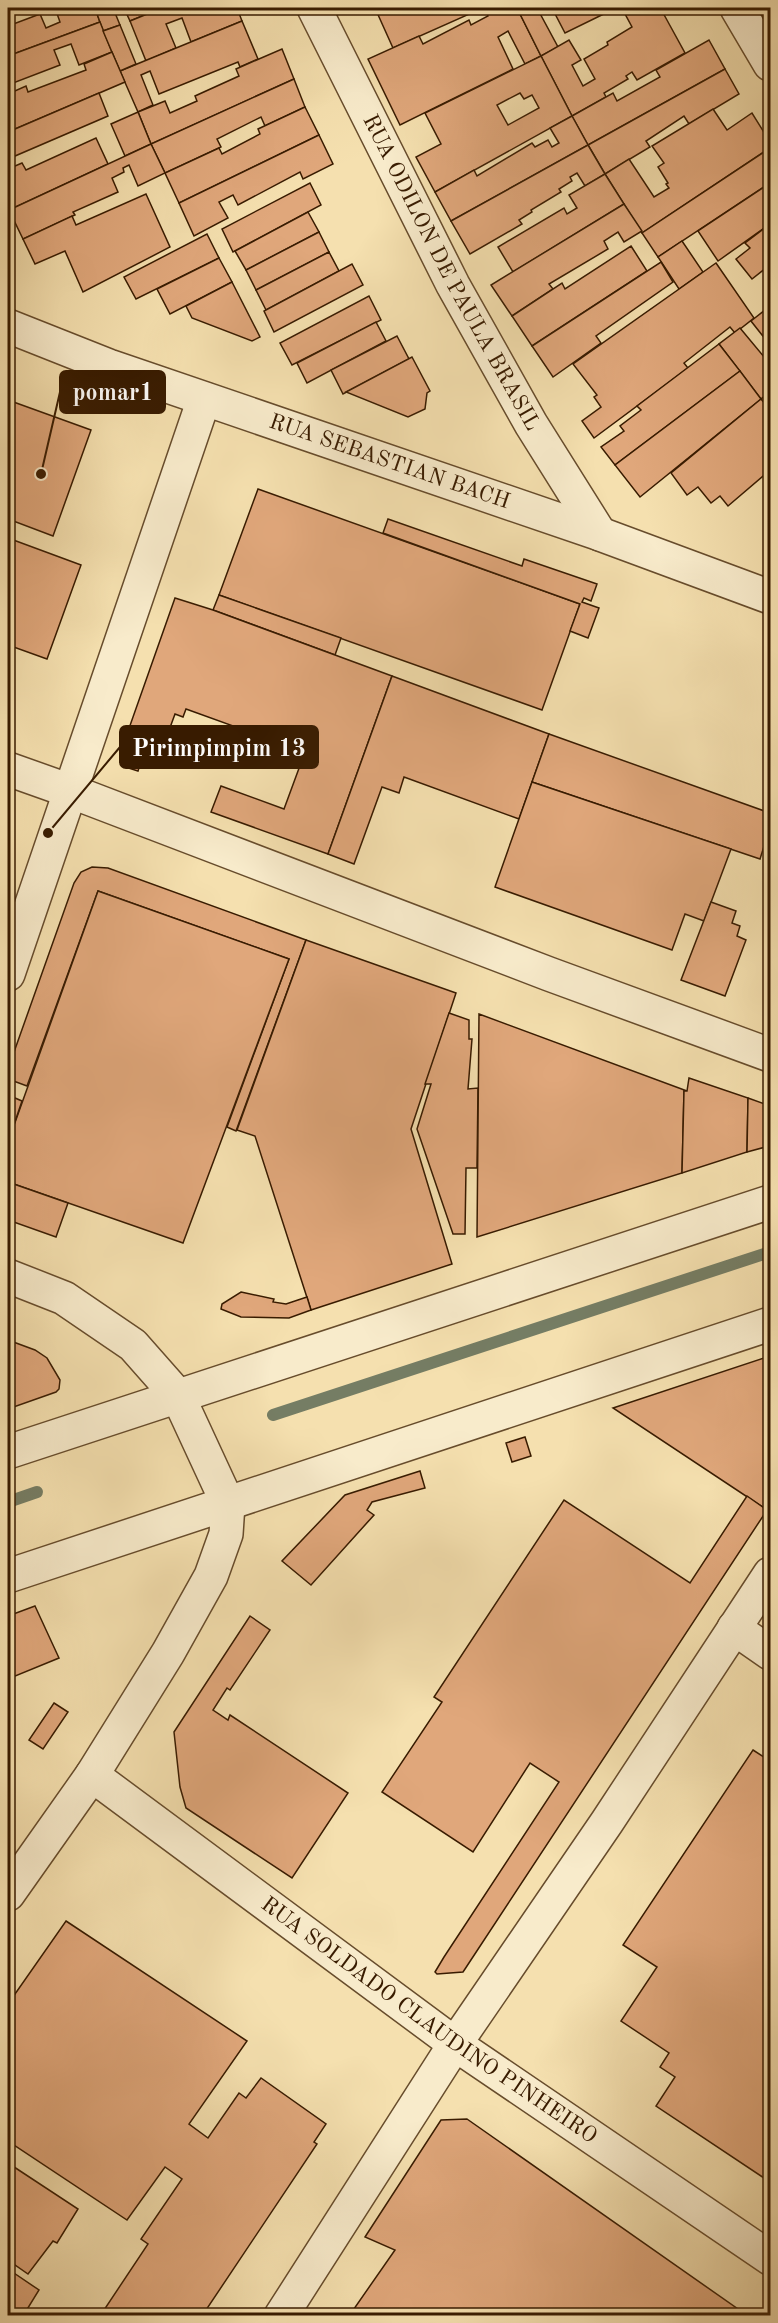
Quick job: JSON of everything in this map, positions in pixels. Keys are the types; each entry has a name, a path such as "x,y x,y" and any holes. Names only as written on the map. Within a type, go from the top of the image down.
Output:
{"street":[{"name":"RUA ODILON DE PAULA BRASIL","path":"314,8 453,285 531,424 600,534"},
{"path":"747,11 771,64"},
{"name":"RUA SEBASTIAN BACH","path":"8,326 109,366 600,534 771,597"},
{"path":"8,974 204,399"},
{"path":"8,769 549,974 771,1055"},
{"path":"8,1452 771,1202"},
{"path":"8,1276 64,1298 133,1345 178,1396 228,1504 226,1534 211,1576 168,1653 92,1775 8,1894"},
{"path":"8,1576 771,1324"},
{"path":"281,2316 455,2044 607,1822 771,1574"},
{"path":"734,1628 771,1653"},
{"name":"RUA SOLDADO CLAUDINO PINHEIRO","path":"92,1775 455,2044 771,2258"}],"building":[{"path":"55,8 95,8 100,22 8,56 8,26 40,14 46,28 60,22"},
{"path":"95,8 113,8 120,25 103,31"},
{"path":"124,8 162,8 130,21"},
{"path":"162,8 237,8 242,21 191,42 182,18 166,24 176,48 146,61 130,21"},
{"path":"375,8 472,8 474,12 393,48"},
{"path":"484,8 517,8 541,56 525,64 508,31 498,37 513,69 400,125 368,59 419,36 423,44 469,20 471,25 488,16"},
{"path":"517,8 537,8 558,47 541,56"},
{"path":"552,8 616,8 565,33"},
{"path":"633,8 656,8 659,13 662,11 685,53 637,80 632,72 626,76 628,79 604,93 606,97 572,116 541,56 569,40 581,60 572,65 583,86 595,79 584,59 632,27 624,12"},
{"path":"242,21 258,59 240,67 238,62 159,94 150,71 141,75 153,105 138,112 120,71"},
{"path":"100,22 112,52 79,65 71,44 54,50 60,65 8,85 8,56"},
{"path":"120,25 136,64 120,71 103,31"},
{"path":"709,40 725,69 588,145 572,116 613,93 617,101 660,77 656,70"},
{"path":"282,49 294,79 151,144 138,112 165,101 170,113 197,101 195,96 239,76 236,69"},
{"path":"112,52 125,82 8,132 8,94 26,86 28,92 86,70 84,64"},
{"path":"541,56 572,116 435,192 416,157 441,144 425,113","holes":["520,93 524,99 532,95 539,108 508,125 497,105"]},
{"path":"725,69 739,94 689,124 684,116 646,141 650,147 605,174 588,145"},
{"path":"294,79 305,107 265,126 261,117 217,139 221,147 165,173 151,144"},
{"path":"99,93 108,116 8,159 8,132"},
{"path":"305,107 319,135 179,203 165,173 219,148 222,154 260,134 258,129"},
{"path":"713,109 727,130 752,113 770,142 770,148 642,233 605,174 629,159 654,197 669,188 658,167 664,163 652,146"},
{"path":"138,112 151,144 125,156 111,124"},
{"path":"572,116 588,145 451,221 435,192 474,170 477,176 532,143 535,147 548,140 552,147 559,143 550,128"},
{"path":"319,135 333,164 303,179 300,172 238,205 233,195 219,202 228,218 194,236 179,203"},
{"path":"96,138 108,164 9,210 8,169 22,163 26,170"},
{"path":"151,144 165,173 138,186 129,165 123,168 124,172 112,178 118,192 73,212 75,215 23,239 9,210"},
{"path":"588,145 605,174 585,186 577,173 570,177 572,181 559,189 561,192 519,220 522,224 470,254 451,221"},
{"path":"770,148 770,183 658,257 642,233"},
{"path":"605,174 624,204 513,272 498,247 564,208 567,214 577,208 569,195"},
{"path":"310,183 321,205 233,252 222,229"},
{"path":"770,183 770,224 718,261 698,231"},
{"path":"146,194 170,247 83,292 65,251 35,264 23,239 72,216 76,225"},
{"path":"624,204 642,231 624,242 618,232 604,241 608,249 549,284 553,289 512,316 491,285"},
{"path":"308,212 319,232 246,270 235,251"},
{"path":"770,224 770,274 766,268 752,279 736,259 750,248 745,243"},
{"path":"319,232 329,252 256,290 246,270"},
{"path":"207,234 219,258 136,299 124,277"},
{"path":"682,241 703,272 679,289 658,257"},
{"path":"631,246 647,271 532,346 512,316 562,283 565,289"},
{"path":"329,252 339,271 266,310 256,290"},
{"path":"219,258 232,282 170,314 157,289"},
{"path":"661,262 673,282 596,336 601,343 553,377 532,346"},
{"path":"716,263 754,318 735,333 730,327 684,363 688,368 594,438 582,421 601,407 594,397 597,395 573,364"},
{"path":"352,264 363,285 274,332 264,311"},
{"path":"232,282 260,337 252,341 192,318 186,306"},
{"path":"369,296 381,320 292,365 280,343"},
{"path":"770,306 770,345 751,321"},
{"path":"376,322 386,341 307,383 297,363"},
{"path":"740,328 770,364 770,392 761,399 719,344"},
{"path":"397,336 409,359 343,394 331,370"},
{"path":"719,344 740,371 615,465 601,447 624,431 620,426 641,410 637,406"},
{"path":"412,357 430,391 427,393 425,409 408,417 346,392"},
{"path":"740,371 761,399 640,497 615,465"},
{"path":"770,392 770,410 761,399"},
{"path":"761,399 770,410 770,453 767,456 770,460 770,470 728,506 720,496 711,503 698,487 687,495 671,473"},
{"path":"8,400 91,430 53,536 8,519"},
{"path":"258,489 580,604 542,710 219,595"},
{"path":"388,519 522,566 524,559 597,584 591,601 584,598 582,602 599,608 588,638 570,631 580,604 383,533"},
{"path":"8,538 81,565 47,659 8,645"},
{"path":"219,595 341,638 335,655 213,610"},
{"path":"175,598 392,676 328,854 211,812 221,786 284,809 305,752 186,709 183,717 175,714 157,763 142,758 138,771 122,766 121,751"},
{"path":"392,676 549,734 519,819 404,777 399,793 382,787 354,864 328,854"},
{"path":"549,734 770,813 770,827 760,859 532,782"},
{"path":"532,782 731,849 704,921 685,914 672,950 495,887"},
{"path":"92,867 108,868 306,940 236,1131 227,1127 289,959 98,891 27,1086 8,1079 8,1069 74,883 81,872"},
{"path":"98,891 289,959 183,1243 8,1182 8,1142"},
{"path":"711,902 736,911 732,923 740,926 737,936 746,940 725,996 681,980"},
{"path":"306,940 456,993 411,1129 452,1264 311,1310 255,1136 237,1130"},
{"path":"449,1013 469,1020 469,1039 472,1039 468,1089 478,1088 477,1168 466,1168 465,1234 453,1234 417,1129 431,1084 425,1084"},
{"path":"479,1014 687,1091 684,1091 682,1173 477,1237"},
{"path":"689,1078 748,1098 747,1152 682,1173 684,1091 687,1091"},
{"path":"8,1095 22,1101 8,1142"},
{"path":"748,1098 770,1106 770,1134 769,1146 747,1152"},
{"path":"8,1182 68,1203 56,1237 8,1220"},
{"path":"241,1292 286,1304 307,1297 311,1310 289,1318 241,1317 221,1309 222,1304"},
{"path":"8,1340 35,1350 47,1358 60,1380 59,1389 56,1392 8,1409"},
{"path":"770,1356 770,1504 767,1510 613,1408"},
{"path":"525,1437 531,1456 512,1462 506,1443"},
{"path":"420,1471 425,1488 372,1502 367,1510 374,1515 311,1585 282,1561 345,1495"},
{"path":"747,1496 767,1510 463,1972 437,1974 435,1972 444,1957 559,1782 530,1763 473,1852 382,1792 442,1702 434,1697 564,1500 690,1583"},
{"path":"35,1606 59,1658 8,1679 8,1616"},
{"path":"250,1616 270,1630 230,1690 227,1688 213,1710 228,1720 230,1715 348,1793 292,1878 186,1808 180,1787 174,1732"},
{"path":"54,1703 68,1712 43,1749 29,1740"},
{"path":"753,1750 770,1761 770,2182 656,2106 675,2077 660,2067 669,2053 621,2021 657,1967 623,1945"},
{"path":"66,1921 247,2041 189,2124 208,2138 239,2093 246,2098 261,2078 326,2124 314,2142 317,2144 202,2316 100,2316 148,2244 141,2239 182,2179 165,2167 127,2220 8,2141 8,2004"},
{"path":"467,2119 748,2316 349,2316 395,2250 365,2237 441,2120"},
{"path":"8,2163 78,2209 57,2243 53,2241 28,2274 8,2260"},
{"path":"8,2269 39,2290 23,2316 8,2316"}],"waterway":[{"path":"273,1415 770,1252"},
{"path":"8,1502 37,1492"}],"place":[{"name":"pomar1","path":"41,474"},
{"name":"Pirimpimpim 13","path":"48,833"}]}
